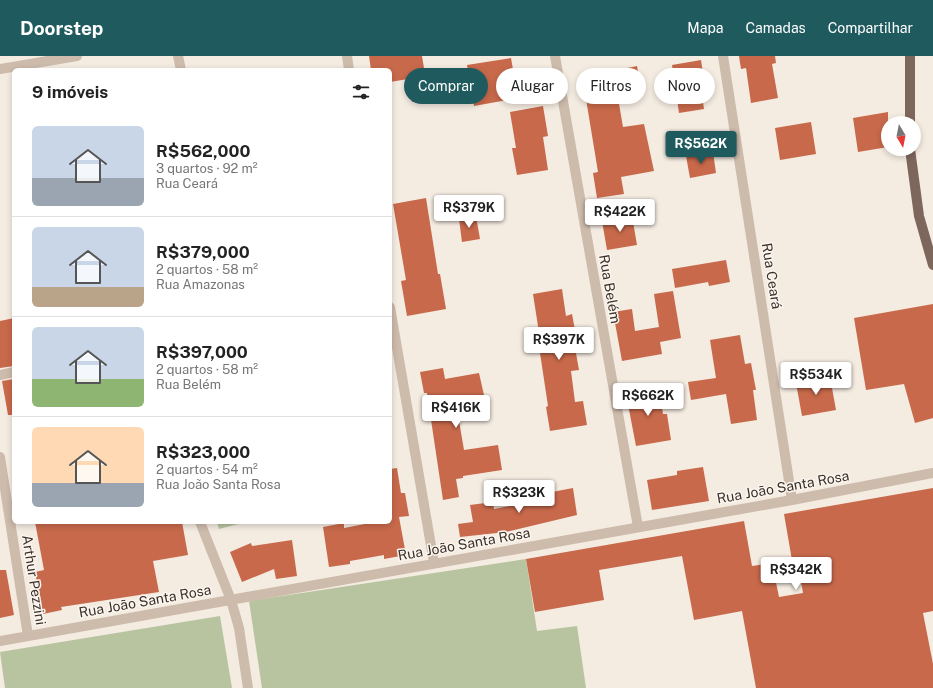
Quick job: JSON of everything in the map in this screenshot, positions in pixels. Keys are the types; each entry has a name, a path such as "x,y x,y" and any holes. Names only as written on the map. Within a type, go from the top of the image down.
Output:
{"main road":[{"path":"910,56 910,116"},
{"path":"911,156 919,216 933,265"}],"street":[{"path":"14,56 17,68 77,56"},
{"path":"178,56 181,68"},
{"path":"347,56 349,68"},
{"name":"Rua Belém","path":"555,56 638,527"},
{"name":"Rua Ceará","path":"724,56 792,500"},
{"path":"0,69 12,68"},
{"path":"392,319 434,563"},
{"path":"0,375 12,372"},
{"name":"Arthur Pezzini","path":"0,457 28,636"},
{"name":"Rua João Santa Rosa","path":"0,641 792,500 933,473"},
{"path":"201,524 231,600 239,628 248,688"}],"green space":[{"path":"218,524 238,524 219,529"},
{"path":"526,559 537,631 577,626 586,688 262,688 249,601"},
{"path":"220,616 232,688 5,688 0,652"}],"building":[{"path":"369,56 422,56 424,68 404,68 404,80 392,82 392,68 371,68"},
{"path":"739,56 775,56 776,63 772,64 778,98 751,103 746,68 741,69"},
{"path":"511,58 513,68 496,68 496,102 488,103 488,68 468,68 467,65"},
{"path":"701,60 702,68 672,68 672,65"},
{"path":"637,66 637,68 627,68"},
{"path":"474,104 485,104 474,106"},
{"path":"587,104 619,104 623,127 644,124 654,171 621,177 624,194 597,198 593,173 598,172"},
{"path":"678,104 703,104 704,109 679,113"},
{"path":"543,106 548,136 543,137 548,170 517,175 512,148 516,148 510,112"},
{"path":"888,112 888,116 881,116 881,148 858,152 853,118"},
{"path":"811,122 816,154 780,160 775,128"},
{"path":"713,152 716,173 690,178 686,156"},
{"path":"426,198 438,274 440,274 446,309 407,316 401,281 406,280 393,204"},
{"path":"476,216 480,239 462,242 459,219"},
{"path":"632,216 637,245 607,250 602,221"},
{"path":"726,260 730,282 709,286 708,282 675,288 672,269"},
{"path":"562,289 566,316 572,314 577,341 574,342 579,370 571,371 575,402 583,401 587,425 550,431 540,353 542,352 533,294"},
{"path":"673,291 681,338 660,342 662,354 622,361 613,312 632,309 635,331 659,327 654,294"},
{"path":"933,304 933,418 915,423 904,384 866,390 854,318"},
{"path":"12,318 12,366 0,368 0,321"},
{"path":"740,335 745,364 751,363 756,390 753,390 757,420 731,424 726,394 691,400 688,382 716,378 710,340"},
{"path":"443,368 445,379 479,373 486,404 457,409 464,450 498,445 502,470 463,476 463,478 456,479 459,497 443,500 427,393 424,393 420,372"},
{"path":"830,377 836,410 802,416 796,383"},
{"path":"12,379 12,415 8,415 2,381"},
{"path":"659,388 663,414 667,414 671,440 636,446 626,394"},
{"path":"703,467 709,501 652,510 647,480 677,475 677,471"},
{"path":"397,468 401,493 405,493 409,516 399,517 406,555 384,559 384,555 350,561 350,564 329,567 323,527 344,524 344,528 365,524 392,524 392,469"},
{"path":"573,488 577,515 506,532 460,537 458,524 473,522 470,505 493,502 494,509 531,502 530,499 553,495 552,492"},
{"path":"933,488 933,611 923,613 933,664 933,688 756,688 742,611 694,620 682,556 599,570 604,600 535,612 526,559 744,521 752,566 772,563 779,597 803,593 798,565 793,566 784,514"},
{"path":"35,524 182,524 188,555 153,561 159,592 61,607 62,610 43,614 35,572 44,570"},
{"path":"292,540 297,576 276,579 274,569 242,582 230,552 251,543 252,546"},
{"path":"0,570 6,570 14,615 0,618"}]}
